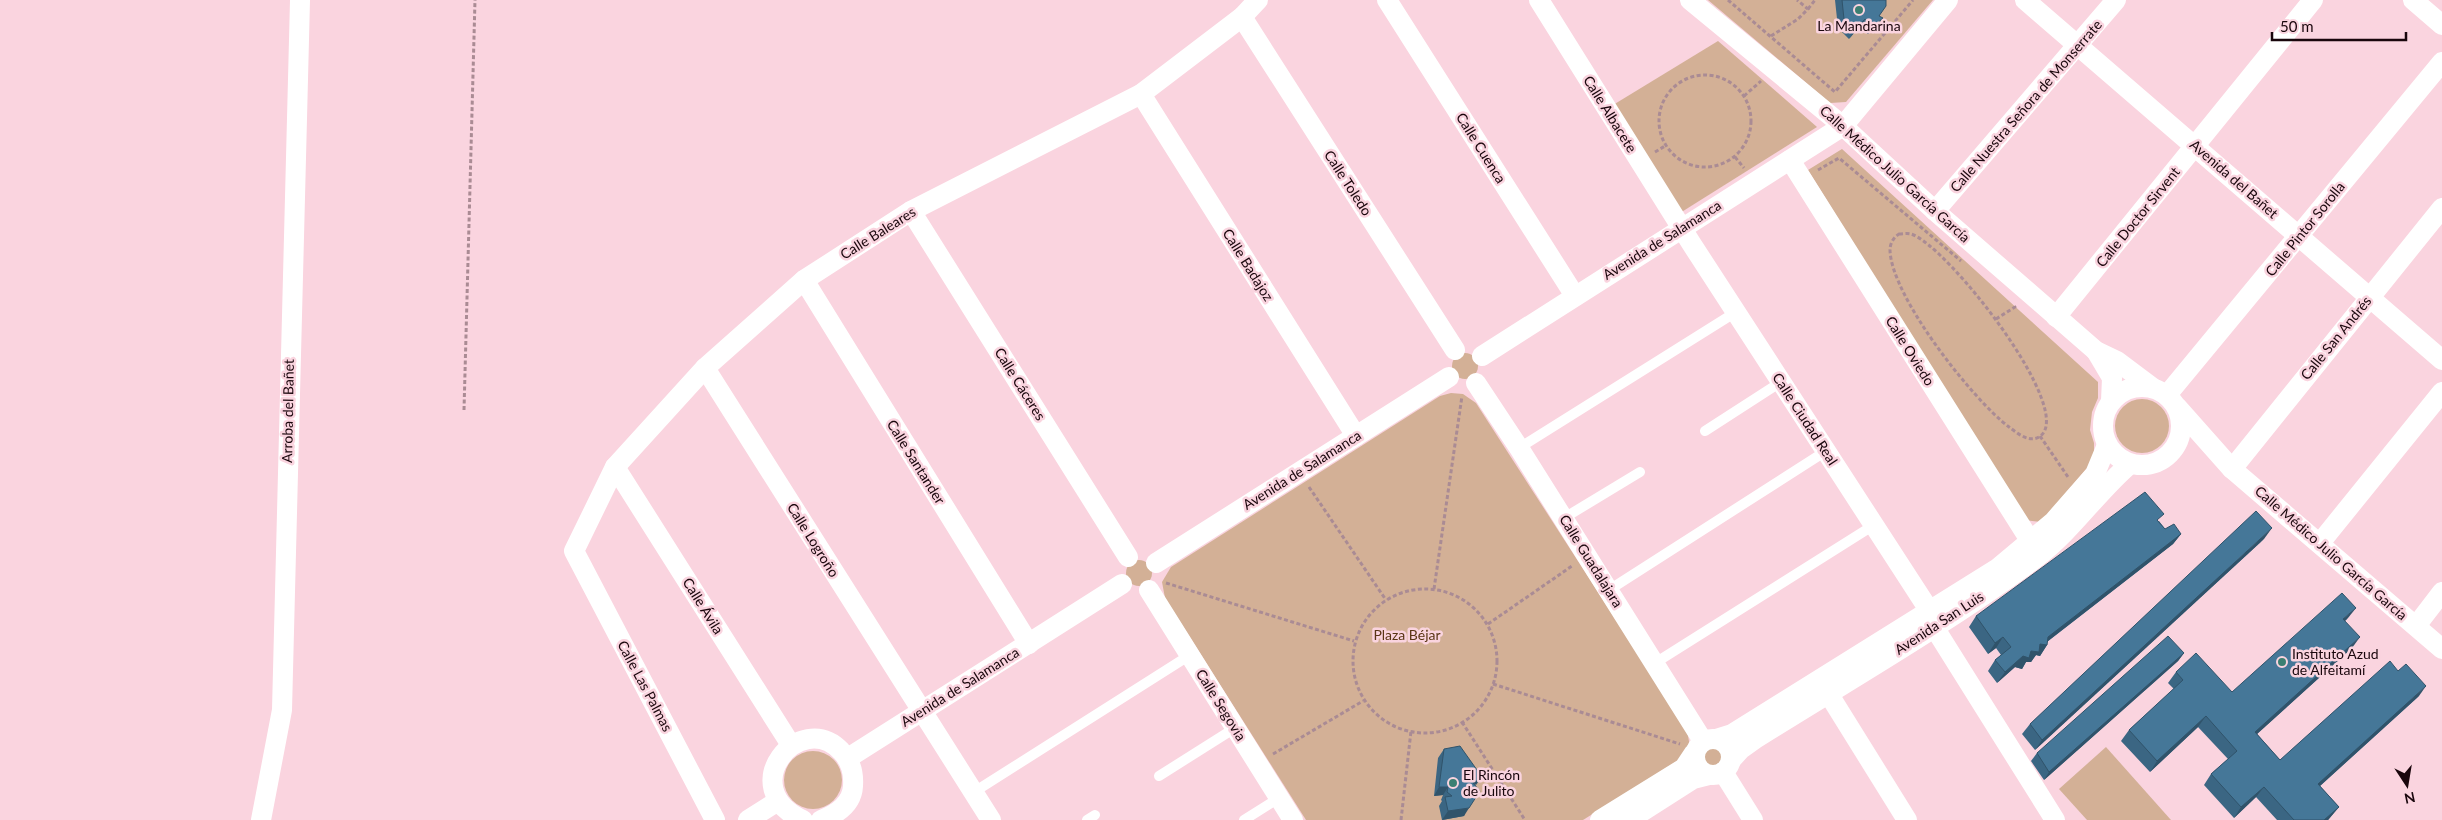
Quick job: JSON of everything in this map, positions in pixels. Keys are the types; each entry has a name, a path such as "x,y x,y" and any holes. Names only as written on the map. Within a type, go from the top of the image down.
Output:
{"street":[{"name":"Arroba del Bañet","path":"260,820 282,710 300,0"},
{"name":"Calle Baleares","path":"574,552 615,467 705,368 804,280 911,211 1141,94 1242,17 1258,0"},
{"name":"Calle Cuenca","path":"1387,0 1575,296"},
{"name":"Calle Albacete","path":"1539,0 1681,228"},
{"name":"Calle Médico Julio García García","path":"1690,0 1844,126 1935,211 2096,351 2117,361 2166,397 2226,463 2320,542 2442,650"},
{"name":"Avenida de Salamanca","path":"1482,356 1844,126 1948,0"},
{"name":"Avenida del Bañet","path":"2025,0 2442,360"},
{"name":"Calle Nuestra Señora de Monserrate","path":"1935,211 2116,0"},
{"name":"Calle Doctor Sirvent","path":"2056,317 2313,0"},
{"path":"2413,0 2442,25"},
{"name":"Calle Toledo","path":"1242,17 1455,350"},
{"name":"Calle Pintor Sorolla","path":"2166,397 2442,62"},
{"name":"Calle Badajoz","path":"1141,94 1356,436"},
{"name":"Calle Oviedo","path":"1790,160 2031,542"},
{"name":"Calle San Andrés","path":"2226,463 2442,208"},
{"name":"Calle Cáceres","path":"911,211 1128,557"},
{"name":"Calle Ciudad Real","path":"1681,228 1874,525 2055,820"},
{"name":"Calle Santander","path":"804,280 1029,644"},
{"path":"1470,347 1482,356 1485,371 1463,382 1446,362 1455,350 1470,347"},
{"name":"Calle Médico Julio García García","path":"2096,351 2112,378 2111,401"},
{"name":"Calle Logroño","path":"705,368 991,820"},
{"name":"Avenida de Salamanca","path":"1154,578 1299,472 1356,436 1463,382"},
{"name":"Calle Guadalajara","path":"1463,382 1519,448 1655,663 1702,746"},
{"path":"2138,387 2166,397 2181,422 2180,437 2173,451 2161,461 2146,465 2130,464 2117,457 2107,445 2102,430 2104,415 2111,401 2123,391 2138,387"},
{"path":"2320,542 2442,392"},
{"name":"Avenida San Luis","path":"1629,820 1693,779 1721,769 1740,749 1828,693 1998,568 2053,522 2095,474 2107,445"},
{"name":"Calle Médico Julio García García","path":"2173,451 2194,445 2226,463"},
{"name":"Avenida San Luis","path":"1600,820 1684,768 1702,746 1732,734 2038,556 2062,535 2113,479 2130,464"},
{"name":"Calle Ávila","path":"615,467 791,745"},
{"name":"Calle Las Palmas","path":"574,552 715,820"},
{"path":"1143,554 1154,578 1134,592 1122,584 1120,569 1128,557 1143,554"},
{"name":"Calle Segovia","path":"1154,578 1190,655 1293,820"},
{"name":"Avenida de Salamanca","path":"848,758 1122,584"},
{"path":"2416,626 2442,592"},
{"path":"1828,693 1907,820"},
{"path":"803,820 789,813 778,802 772,786 773,771 780,756 791,745 806,739 822,740 837,747 848,758 854,773 853,789 846,804 831,818"},
{"path":"1721,769 1697,767 1702,746 1728,746 1721,769 1753,820"},
{"path":"748,820 778,802"}],"lane":[{"path":"1519,448 1736,312"},
{"path":"1705,431 1781,382"},
{"path":"1608,590 1826,452"},
{"path":"1564,518 1640,472"},
{"path":"1655,663 1874,525"},
{"path":"974,792 1190,655"},
{"path":"1159,776 1235,728"},
{"path":"1244,820 1279,798"}],"path":[{"path":"464,410 474,0"},
{"path":"1728,0 1835,92 1913,0"},
{"path":"1797,0 1808,9"},
{"path":"1771,36 1798,19 1815,0"},
{"path":"1709,75 1724,79 1741,91 1748,102 1752,117 1751,132 1742,150 1728,162 1713,167 1692,166 1676,158 1665,146 1658,125 1660,108 1665,98 1680,82 1693,76 1709,75"},
{"path":"1810,192 1821,184 1813,173 1839,158 1964,263"},
{"path":"1899,234 1912,234 1936,251 1966,281 1996,319 2028,368 2041,399 2047,425 2045,432 2040,436 2034,439 2023,436 2004,423 1956,374 1910,303 1898,277 1890,249 1894,237 1899,234"},
{"path":"1996,319 2015,307 2008,300"},
{"path":"1434,589 1463,382"},
{"path":"2040,436 2073,484"},
{"path":"1299,472 1386,600"},
{"path":"1488,624 1588,556"},
{"path":"1154,578 1354,641"},
{"path":"1434,589 1465,600 1488,624 1497,650 1496,675 1487,699 1471,717 1449,730 1424,734 1395,728 1374,714 1363,701 1351,666 1354,641 1362,624 1378,604 1386,600 1402,592 1434,589"},
{"path":"1493,684 1702,746"},
{"path":"1257,764 1363,701"},
{"path":"1462,722 1525,820"},
{"path":"1401,820 1412,731"}],"green space":[{"path":"1708,0 1933,0 1846,102 1830,103"},
{"path":"1718,41 1817,127 1680,213 1613,105"},
{"path":"1842,149 2098,382 2098,398 2092,412 2090,430 2094,443 2094,460 2041,522 2025,520 1808,170"},
{"path":"1465,353 1474,357 1478,366 1474,375 1465,379 1456,375 1452,366 1456,357"},
{"name":"Plaza Béjar","path":"1451,393 1463,394 1476,403 1687,730 1690,747 1682,758 1583,820 1306,820 1165,598 1162,582 1171,567 1440,396"},
{"path":"2137,399 2147,399 2157,403 2165,411 2169,426 2165,441 2157,449 2147,453 2137,453 2127,449 2119,441 2115,431 2115,421 2119,411 2127,403"},
{"path":"1139,560 1148,564 1152,573 1148,582 1139,586 1130,582 1126,573 1130,564"},
{"path":"1713,745 1718,746 1724,752 1724,762 1718,768 1713,769 1708,768 1702,762 1701,757 1702,752 1708,746"},
{"path":"2106,747 2171,820 2087,820 2059,789"},
{"path":"813,751 829,756 837,764 842,780 837,796 829,804 813,809 797,804 789,796 784,780 789,764 797,756"}],"building":[{"path":"1842,0 1886,0 1886,6 1879,16 1883,18 1874,26 1865,19 1855,30 1844,19"},
{"path":"2145,492 2164,514 2157,520 2165,529 2174,524 2181,534 2048,637 2047,645 2040,644 2039,652 2031,651 2029,658 2023,656 2005,672 1995,660 2011,647 2003,637 1995,643 1976,616"},
{"path":"2256,511 2272,528 2042,740 2030,724"},
{"path":"2342,593 2356,608 2343,619 2360,637 2255,732 2280,760 2390,661 2398,671 2406,664 2426,686 2318,784 2339,807 2324,820 2294,820 2264,787 2241,807 2211,774 2237,751 2206,716 2157,761 2129,730 2183,680 2176,672 2196,653 2232,692"},
{"path":"2168,636 2184,653 2049,772 2037,753"},
{"path":"1460,746 1482,777 1473,783 1480,791 1469,808 1448,811 1445,797 1452,796 1447,792 1448,787 1439,787 1444,749"}],"place":[{"name":"La Mandarina","path":"1859,10"},
{"name":"Instituto Azud de Alfeitamí","path":"2282,662"},
{"name":"El Rincón de Julito","path":"1453,783"}]}
